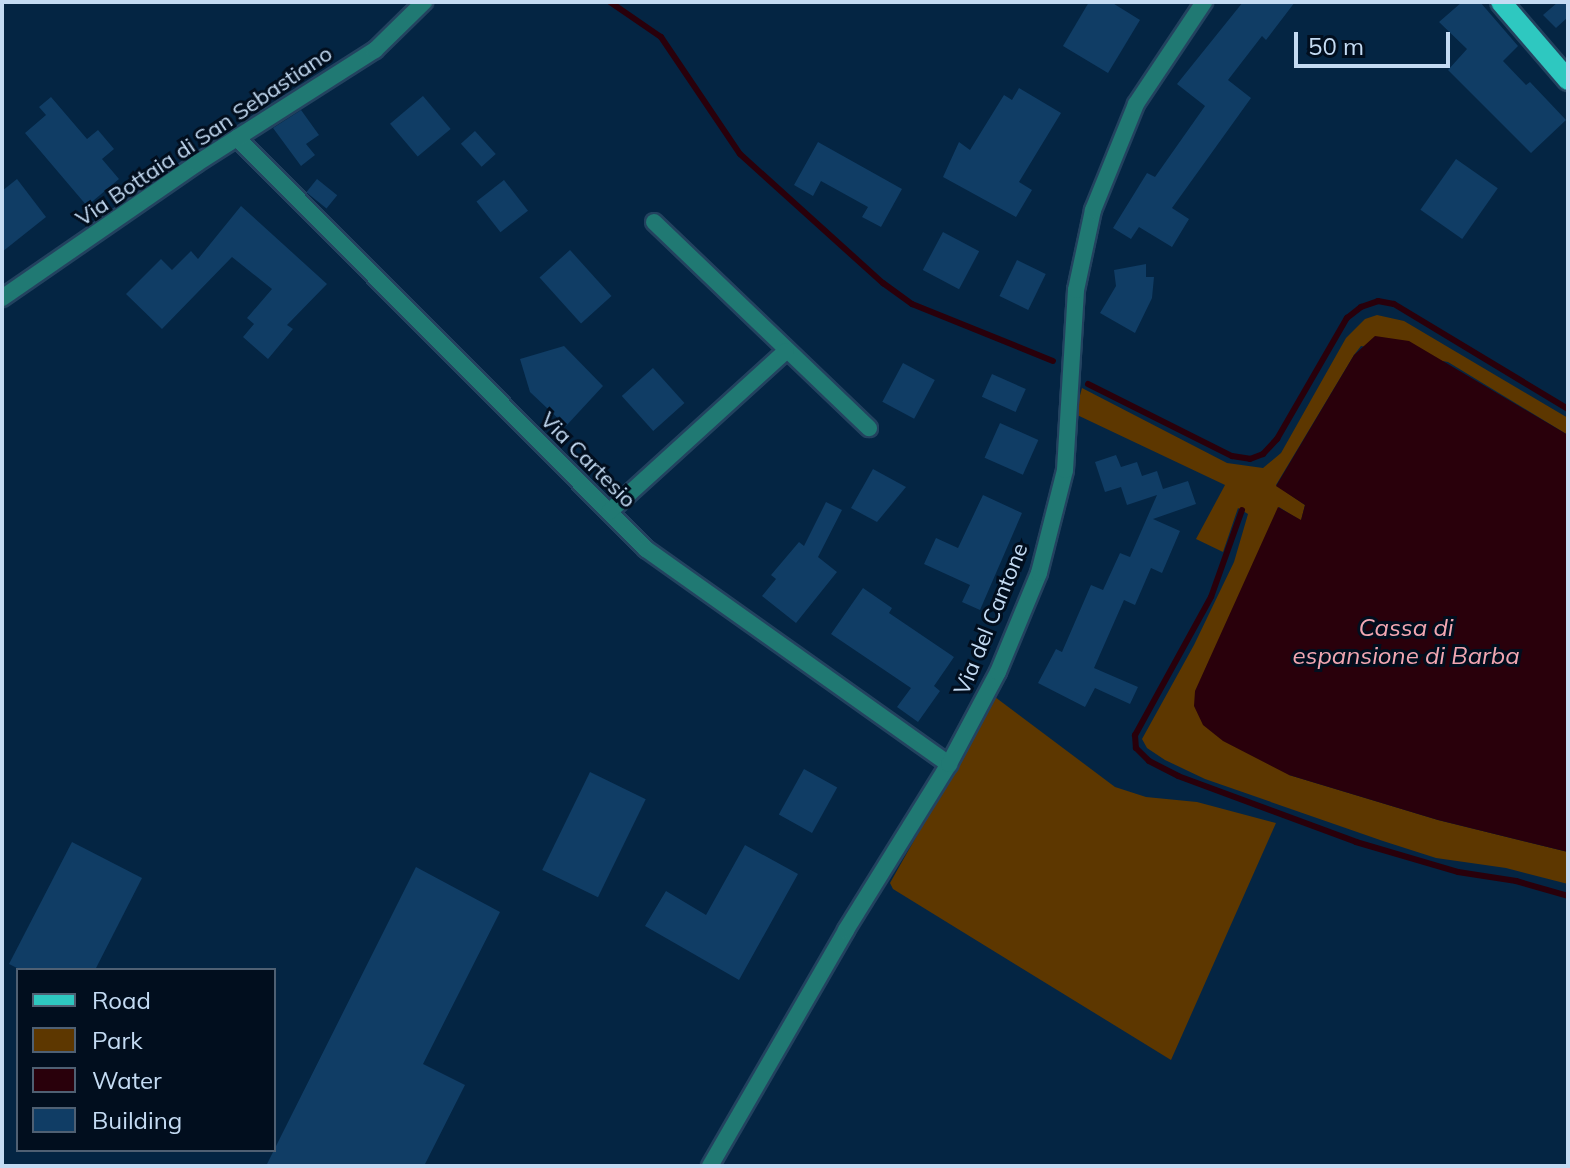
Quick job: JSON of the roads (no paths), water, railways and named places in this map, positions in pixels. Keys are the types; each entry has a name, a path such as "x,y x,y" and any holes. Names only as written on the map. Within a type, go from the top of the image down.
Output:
{"main road":[{"path":"1501,2 1568,80"}],"street":[{"name":"Via Bottaia di San Sebastiano","path":"2,298 237,138 375,50 424,2"},
{"name":"Via del Cantone","path":"710,1166 846,930 949,764 998,672 1039,573 1065,470 1076,290 1093,210 1136,104 1204,2"},
{"name":"Via Cartesio","path":"237,138 646,549 949,764"},
{"path":"654,222 869,428"},
{"path":"609,512 786,351"}],"water":[{"name":"Cassa di espansione di Barba","path":"1375,336 1409,341 1568,435 1568,852 1438,820 1289,775 1223,741 1203,725 1194,706 1195,691 1278,507 1301,520 1305,505 1276,486 1354,355"}],"waterway":[{"path":"610,2 661,37 740,154 883,283 912,304 1053,361"},
{"path":"1088,384 1232,456 1250,459 1263,454 1277,439 1347,318 1361,307 1378,301 1394,304 1568,409"},
{"path":"1242,510 1211,597 1135,735 1136,748 1149,761 1178,776 1356,842 1458,872 1516,881 1568,896"}]}
